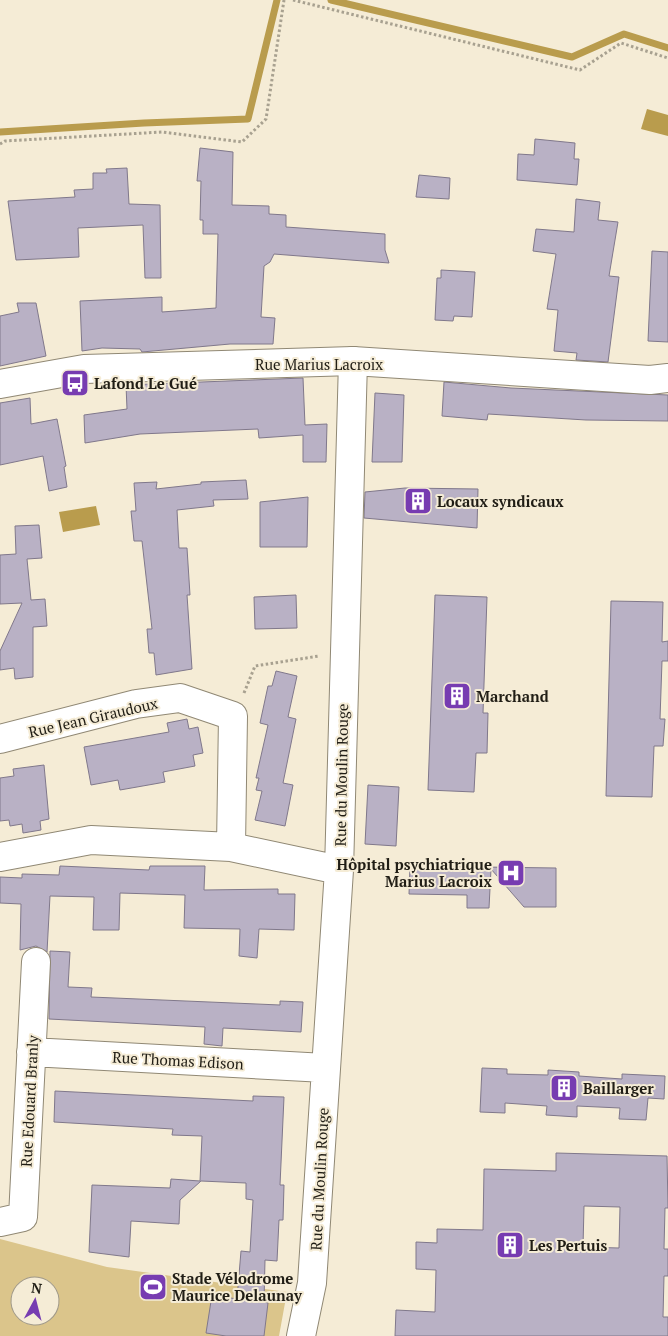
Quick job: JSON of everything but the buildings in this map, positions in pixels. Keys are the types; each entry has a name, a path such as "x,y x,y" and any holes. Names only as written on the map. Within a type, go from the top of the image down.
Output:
{"street":[{"name":"Rue Marius Lacroix","path":"0,384 84,369 353,361 650,380 668,378"},
{"name":"Rue du Moulin Rouge","path":"301,1336 312,1283 339,870 353,361"},
{"name":"Rue Jean Giraudoux","path":"0,739 136,704 180,698 234,716"},
{"path":"231,847 234,716"},
{"path":"0,857 91,840 231,847 339,870"},
{"name":"Rue Edouard Branly","path":"0,1222 23,1217 36,962"},
{"name":"Rue Thomas Edison","path":"31,1052 325,1068"}],"path":[{"path":"0,144 5,141 162,132 242,142 266,118 284,0"},
{"path":"293,0 580,70 622,43 668,58"},
{"path":"234,716 255,666 344,652"}],"shaded area":[{"path":"647,109 668,115 668,136 641,129"},
{"path":"96,506 100,525 63,532 59,512"},
{"name":"Stade Vélodrome Maurice Delaunay","path":"0,1239 107,1267 287,1292 279,1336 0,1336"}],"waterway":[{"path":"0,132 248,119 277,0"},
{"path":"331,0 572,57 624,34 668,48"}],"place":[{"name":"Lafond Le Gué","path":"75,383"},
{"name":"Locaux syndicaux","path":"418,501"},
{"name":"Marchand","path":"457,696"},
{"name":"Hôpital psychiatrique Marius Lacroix","path":"511,873"},
{"name":"Baillarger","path":"564,1088"},
{"name":"Les Pertuis","path":"510,1245"},
{"name":"Stade Vélodrome Maurice Delaunay","path":"153,1287"}]}
